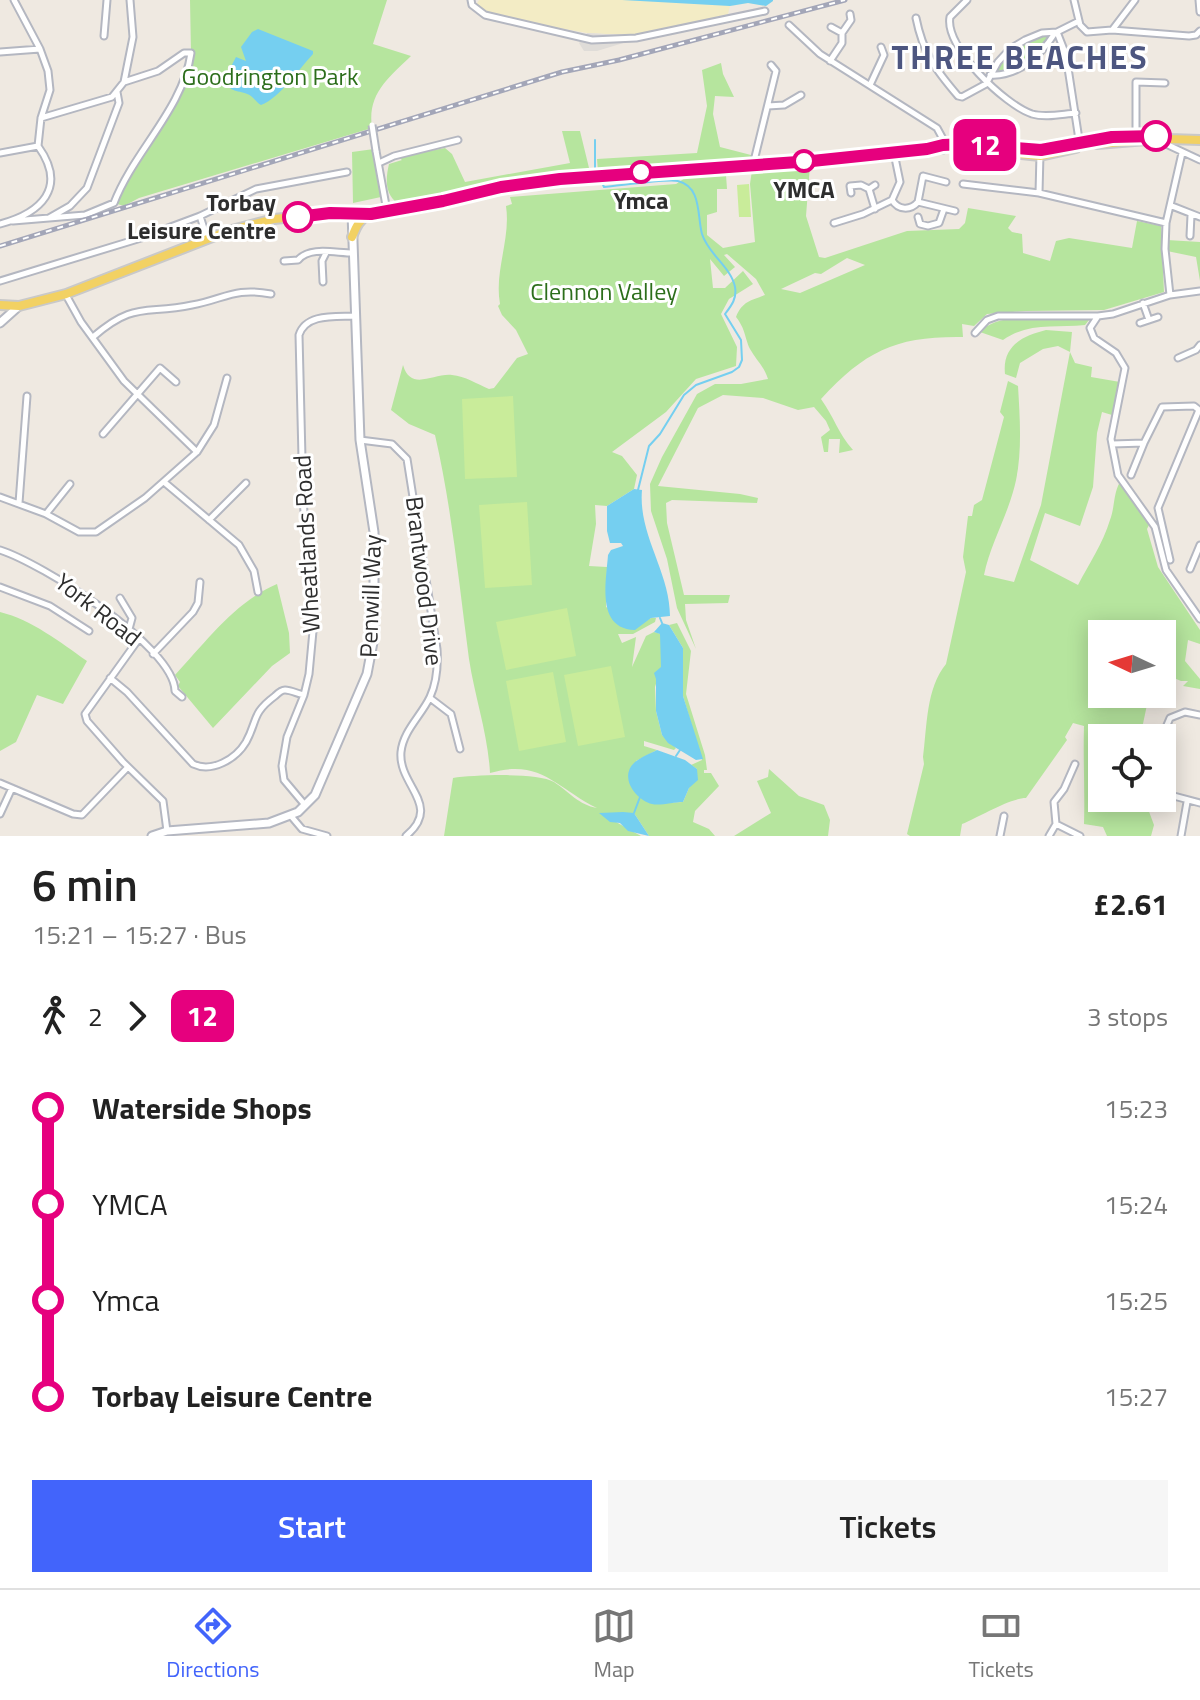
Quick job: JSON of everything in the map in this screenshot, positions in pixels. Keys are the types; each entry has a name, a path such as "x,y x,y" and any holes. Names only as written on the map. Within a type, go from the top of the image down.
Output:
{"main road":[{"path":"0,305 19,306 66,294 228,231 274,219 371,214 526,183 977,144 1040,153 1080,144 1136,138 1170,142 1200,140"},
{"path":"352,237 357,225 371,214"}],"street":[{"path":"0,224 25,217 40,205 50,188 46,157 38,146 41,118 50,90 48,71 14,0"},
{"path":"104,36 107,0"},
{"path":"41,118 103,101 117,92 124,82 133,37 130,0"},
{"path":"471,0 472,5 485,15 592,40 636,38 765,11"},
{"path":"967,0 950,17 950,30 968,61 1028,112 1043,115 1076,113"},
{"path":"1074,0 1079,21 1087,32 1112,30 1189,36 1200,31"},
{"path":"1112,30 1135,0"},
{"path":"1199,0 1200,12"},
{"path":"830,61 842,43 842,33 851,20 850,14"},
{"path":"916,18 921,43 932,65 958,96 965,97 983,87 1010,49 1042,33 1056,32 1079,21"},
{"path":"789,25 807,44 830,61 937,128 943,147"},
{"path":"831,27 842,33"},
{"path":"989,78 1021,68 1038,55 1056,32"},
{"path":"1056,32 1066,55 1080,144"},
{"path":"870,85 884,55 881,47"},
{"path":"0,52 40,49"},
{"path":"13,221 85,215 114,203 123,179 181,88 191,53 184,53 158,71 124,82"},
{"path":"753,165 776,71 771,65"},
{"path":"1136,138 1136,82 1165,83"},
{"path":"45,220 70,206 87,188 119,103 117,92"},
{"path":"768,106 784,105 801,95"},
{"path":"372,125 387,211"},
{"path":"379,163 394,156 458,140"},
{"path":"1170,142 1182,153 1200,160"},
{"path":"0,153 38,146"},
{"path":"834,223 892,200 900,182 894,153"},
{"path":"1039,193 1040,153"},
{"path":"1170,295 1165,249 1166,223 1182,153"},
{"path":"0,281 141,238 200,216 256,189 347,172"},
{"path":"892,200 895,205 910,208 918,202 923,176 946,182"},
{"path":"963,184 1039,193 1166,223"},
{"path":"842,186 872,187 875,209"},
{"path":"850,186 851,193"},
{"path":"918,202 955,211"},
{"path":"1172,206 1200,217"},
{"path":"918,217 920,224 928,226 939,223 944,209"},
{"name":"Penwill Way","path":"152,836 167,831 217,832 269,823 291,816 306,806 324,775 372,657 374,532 360,440 352,213"},
{"path":"1190,236 1191,215"},
{"path":"200,216 207,239"},
{"path":"284,261 298,260 301,255 312,251 353,253"},
{"path":"323,282 322,261 326,253"},
{"path":"93,337 115,318 136,310 192,305 232,292 252,290 271,294"},
{"path":"975,333 987,320 998,316 1098,316 1170,295 1200,291"},
{"path":"66,294 93,337 136,394 197,452"},
{"path":"1143,303 1149,320"},
{"path":"0,305 1,322"},
{"path":"1,322 19,306"},
{"name":"Wheatlands Road","path":"306,806 284,780 282,766 287,737 304,695 313,631 303,499 299,335 304,324 314,319 355,316"},
{"path":"1098,316 1090,328 1094,338 1116,353 1125,368 1111,444 1118,475 1155,527 1166,570 1200,619"},
{"path":"1140,323 1158,317"},
{"path":"1178,358 1200,345"},
{"path":"103,434 160,368 176,382"},
{"path":"0,497 46,514 79,532 96,532 164,482 197,452 214,425 227,378"},
{"path":"19,503 27,396"},
{"path":"1131,475 1162,407 1194,406 1199,410 1158,508 1170,560"},
{"name":"Brantwood Drive","path":"360,440 392,444 407,459 438,662 430,698 408,731 401,752 402,762 421,808 420,819 406,836"},
{"path":"1111,444 1144,443"},
{"path":"164,482 239,545 254,571 258,592"},
{"path":"209,520 246,483"},
{"path":"46,514 70,484"},
{"path":"1190,569 1200,545"},
{"name":"York Road","path":"0,550 43,569 129,629 175,682 173,694 182,697"},
{"path":"153,654 193,612 198,603 200,582"},
{"path":"0,587 50,606 89,631"},
{"path":"120,598 132,618 129,629"},
{"path":"138,640 85,712 87,721 163,801 167,831"},
{"path":"110,678 127,692 193,764 203,768 220,764 238,752 246,741 255,714 279,692 285,690 304,695"},
{"path":"430,698 451,714 460,749"},
{"path":"1167,724 1170,718 1185,712 1200,715"},
{"path":"1049,836 1056,824 1054,802 1064,789 1075,764"},
{"path":"0,783 82,815 128,767"},
{"path":"0,814 12,788"},
{"path":"1176,797 1200,803"},
{"path":"1181,836 1187,802"},
{"path":"291,816 302,829 325,836"},
{"path":"1000,836 1004,816"},
{"path":"1056,824 1080,836"}],"green space":[{"name":"Goodrington Park","path":"190,0 387,0 373,44 411,56 387,79 376,96 371,116 372,128 139,198 124,206 114,203 181,88 191,53"},
{"path":"1051,34 1028,60 1013,69 995,73 1005,58 1018,47"},
{"path":"721,63 734,97 715,96 713,114 720,147 751,155 751,160 598,172 597,159 697,153 707,106 702,70"},
{"path":"562,131 580,131 590,172 517,179 397,203 388,190 389,164 402,160 398,157 445,148 452,154 465,182 570,163"},
{"path":"374,149 381,197 353,203 352,152"},
{"name":"Clennon Valley","path":"810,165 806,216 819,257 825,258 907,231 959,229 965,223 968,208 1016,216 1008,228 1022,234 1023,253 1050,261 1056,241 1069,238 1132,248 1137,221 1161,226 1164,292 1104,310 987,314 974,326 962,324 963,337 919,339 884,349 853,368 821,399 853,450 839,453 840,439 829,439 828,452 824,452 821,437 830,430 814,407 798,410 763,398 723,395 698,408 658,486 758,498 757,503 672,500 666,503 667,523 684,595 730,595 728,603 685,604 686,620 696,649 677,608 667,559 651,511 650,484 697,394 715,384 741,384 768,379 736,317 744,304 765,295 756,279 727,254 724,255 735,267 724,276 710,259 713,288 725,288 743,271 753,284 729,299 721,314 737,347 736,366 696,379 666,412 612,452 622,456 637,475 634,489 607,506 595,505 596,524 589,566 607,567 606,607 640,624 656,618 655,622 633,634 618,634 622,643 636,637 632,667 646,636 654,632 661,634 661,668 655,687 656,711 662,735 676,748 644,741 644,746 657,750 636,761 640,797 661,803 683,802 697,769 691,765 702,760 683,696 683,648 669,625 677,623 691,651 686,694 705,755 707,770 704,773 711,773 719,786 695,811 693,822 709,829 715,836 649,836 634,813 600,813 641,836 444,836 453,778 505,775 546,779 579,801 597,808 547,777 535,772 508,769 490,773 469,659 451,519 435,435 409,424 391,410 403,365 411,378 417,380 452,375 489,389 494,388 517,358 528,354 516,330 498,306 506,206 512,204 510,197 676,184 685,178 726,175 727,189 717,189 717,212 707,215 707,235 723,248 755,242 750,184 752,170","holes":["847,258 865,265 800,293 781,289 815,273 821,274"]},
{"path":"749,184 751,217 739,217 737,185"},
{"path":"1167,240 1200,242 1200,281 1196,257 1167,251"},
{"path":"1015,318 1088,318 1085,325 1032,328 1003,340 980,332 989,325"},
{"path":"1046,330 1072,332 1070,352 1058,346 1043,349 1020,363 1016,378 1005,374 1010,349 1029,335"},
{"path":"1070,352 1075,363 1092,367 1091,377 1120,382 1112,415 1102,412 1097,433 1093,487 1080,526 1045,513 1030,560 1078,585 1107,529 1120,482 1149,525 1147,529 1158,567 1200,630 1200,644 1188,640 1185,661 1200,679 1200,689 1183,686 1188,681 1176,679 1176,620 1088,620 1088,708 1146,708 1143,724 1088,724 1088,812 1149,812 1154,825 1151,836 1107,836 1103,827 1084,824 1084,726 1073,723 1065,737 1067,740 1026,798 1003,804 962,824 960,836 910,836 907,834 924,764 931,696 946,664 966,572 963,557 968,516 972,516 974,505 982,500 1004,417 1000,412 1008,381 1018,386 1018,466 1013,492 984,575 1014,582 1041,505"},
{"path":"513,396 517,477 465,479 462,399"},
{"path":"527,502 532,585 485,588 479,505"},
{"path":"277,584 289,633 290,653 272,666 213,728 178,686 180,682 175,675 234,612"},
{"path":"567,608 576,656 506,670 496,622"},
{"path":"0,612 34,626 87,661 63,704 37,695 16,742 0,751"},
{"path":"611,666 625,737 578,746 564,675"},
{"path":"553,672 566,742 519,751 506,681"},
{"path":"769,769 799,796 824,805 830,820 828,836 734,836 771,813 757,781 768,777"}],"sand":[{"path":"479,0 773,1 766,6 748,3 730,6 728,14 664,31 626,35 587,33 497,17 476,5"}],"shaded area":[{"path":"587,33 653,34 597,51 584,51 579,43"}],"water":[{"path":"622,0 773,1 766,6 748,3 730,6"},
{"path":"258,29 313,51 282,90 261,105 251,96 230,88 224,80 236,57 246,61 241,47"},
{"path":"634,489 642,490 645,522 665,584 670,616 651,618 635,630 623,628 614,622 605,590 608,555 611,550 623,546 621,543 610,543 607,506"},
{"path":"662,623 669,625 683,648 683,696 703,759 696,760 668,743 662,735 656,711 654,673 661,667 660,634 654,632"},
{"path":"657,750 685,760 697,769 698,780 689,788 683,802 652,804 640,798 631,787 630,768 637,760"},
{"path":"599,813 634,813 649,836 628,831 620,823 610,822"}],"waterway":[{"path":"595,140 595,172"},
{"path":"601,180 604,187 664,181 686,184 695,196 705,241 729,273 735,287 733,301 725,314 741,340 742,360 739,367 696,385 684,395 649,446 638,490"},
{"path":"660,618 662,623"},
{"path":"676,756 680,750"},
{"path":"634,813 640,797"}],"railway":[{"path":"0,246 562,72 619,60 845,0"}],"bus line":[{"name":"12","path":"298,217 330,213 371,214 501,187 560,179 812,161 943,145 977,144 1041,150 1126,135 1156,136"}],"place":[{"name":"YMCA","path":"804,161"},
{"name":"Ymca","path":"641,172"},
{"name":"Torbay Leisure Centre","path":"298,217"}],"district":[{"name":"THREE BEACHES","path":"1020,58"}]}
